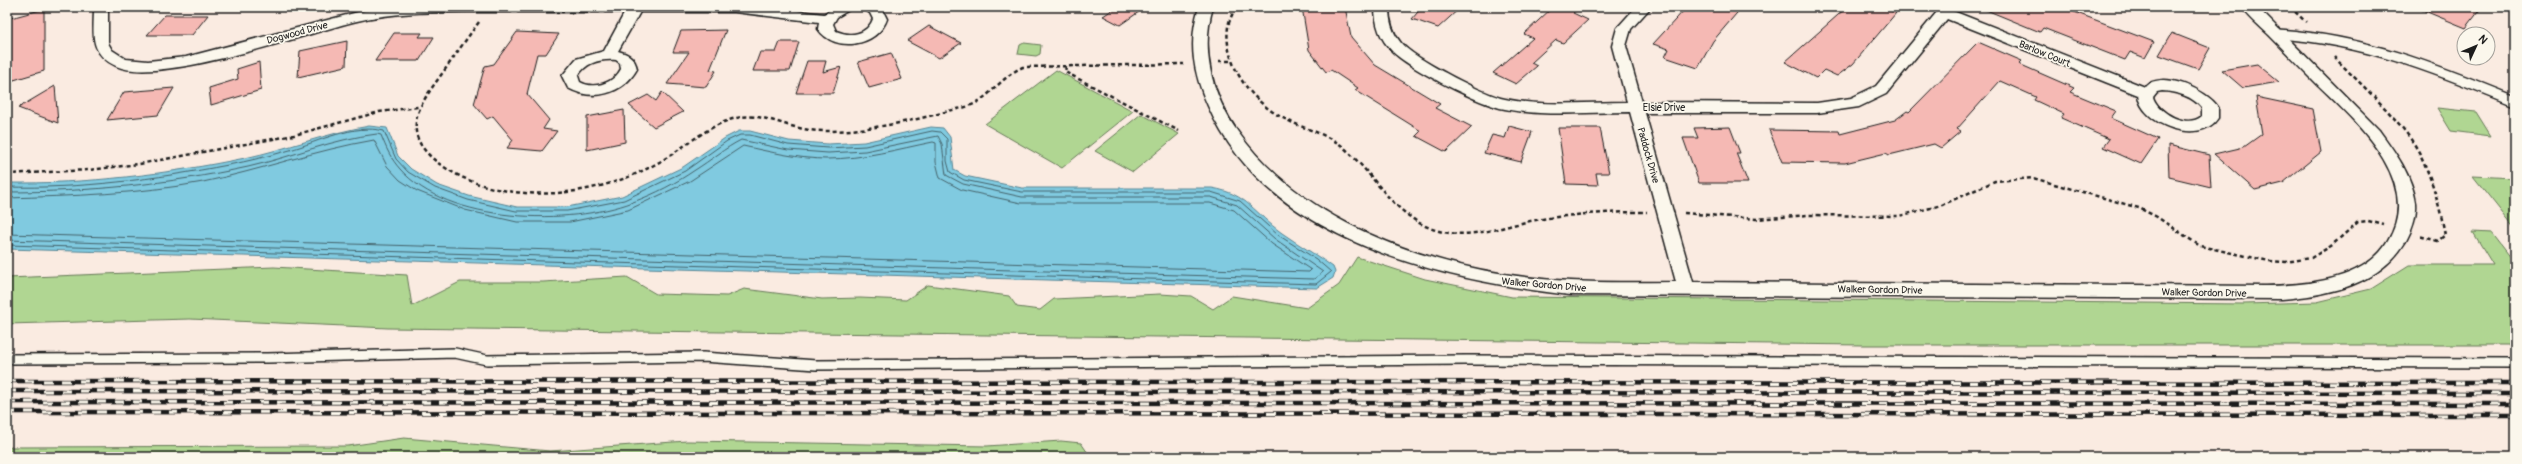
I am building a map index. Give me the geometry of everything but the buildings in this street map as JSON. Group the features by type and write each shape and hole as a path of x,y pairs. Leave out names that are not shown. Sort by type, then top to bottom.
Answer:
{"street":[{"name":"Dogwood Drive","path":"101,7 101,43 106,53 122,63 148,66 186,62 372,13 415,8 742,8 827,19"},
{"path":"847,7 833,13 827,19 825,29 833,36 847,39 864,36 876,29 880,22 878,13 868,7"},
{"name":"Walker Gordon Drive","path":"1206,7 1199,47 1201,63 1211,99 1229,132 1259,168 1287,193 1314,212 1370,241 1425,262 1493,279 1570,288 1686,287 2287,292 2327,286 2360,274 2385,257 2394,247 2402,231 2406,211 2406,198 2403,185 2391,157 2372,130 2249,7"},
{"name":"Elsie Drive","path":"1382,7 1384,30 1402,52 1480,96 1522,106 1825,108 1854,103 1871,96 1885,87 1947,10"},
{"name":"Paddock Drive","path":"1644,7 1626,25 1620,40 1635,106 1686,287"},
{"path":"609,55 635,8"},
{"name":"Barlow Court","path":"1947,10 2146,93"}],"lane":[{"path":"2277,34 2319,36 2348,42 2400,57 2515,101"},
{"path":"7,359 268,358 455,352 487,360 703,357 816,365 1467,360 2515,363"}],"path":[{"path":"482,7 418,107 414,124 419,140 432,157 450,171 466,180 498,188 533,192 563,192 609,184 642,172 712,129 741,117 758,117 784,126 809,130 873,127 974,104 1019,68 1066,66 1176,66 1231,61"},
{"path":"1235,7 1228,27 1231,61 1255,96 1269,110 1286,120 1324,134 1333,139 1355,158 1395,207 1419,223 1434,230 1450,233 1482,233 1537,220 1565,217 1665,213 1756,219 1808,215 1873,218 1899,216 1942,205 1995,181 2019,177 2033,178 2124,203 2157,217 2175,232 2200,246 2269,261 2292,262 2311,258 2331,246 2358,222 2375,222 2434,240 2442,240 2446,234 2442,210 2427,170 2404,132 2344,68 2311,25 2290,7"},
{"path":"1066,66 1065,72 1179,131"},
{"path":"7,174 89,170 139,164 286,136 386,110 418,107"}],"green space":[{"path":"1024,43 1041,45 1040,54 1036,56 1018,54 1020,45"},
{"path":"1056,70 1133,111 1062,168 985,124"},
{"path":"2437,108 2476,112 2491,136 2451,131"},
{"path":"1141,114 1179,134 1133,172 1095,151"},
{"path":"2473,176 2515,178 2515,229"},
{"path":"2473,232 2492,233 2515,263 2515,345 1863,345 388,328 190,319 7,324 7,278 274,267 407,275 412,306 460,282 543,282 627,277 656,294 727,296 744,289 822,299 860,298 906,300 928,285 1009,296 1017,307 1040,310 1054,299 1160,294 1191,296 1213,309 1232,296 1307,308 1339,285 1357,257 1425,279 1512,297 2244,304 2317,302 2371,289 2409,265 2493,265"},
{"path":"404,438 550,451 687,441 987,446 1061,441 1081,443 1090,456 7,457 7,447 348,446"}],"water":[{"path":"369,126 387,128 398,156 411,169 437,185 469,196 517,207 567,207 622,196 683,167 725,138 739,131 750,131 789,141 828,144 864,142 931,127 943,128 950,137 954,170 965,176 1022,188 1212,188 1224,191 1234,195 1250,205 1272,226 1321,258 1333,267 1335,272 1333,278 1317,288 7,249 7,183 97,180 186,169 245,158"}],"railway":[{"path":"7,381 2515,383"},
{"path":"7,391 2515,393"},
{"path":"7,402 2515,404"},
{"path":"7,412 2515,415"}]}
